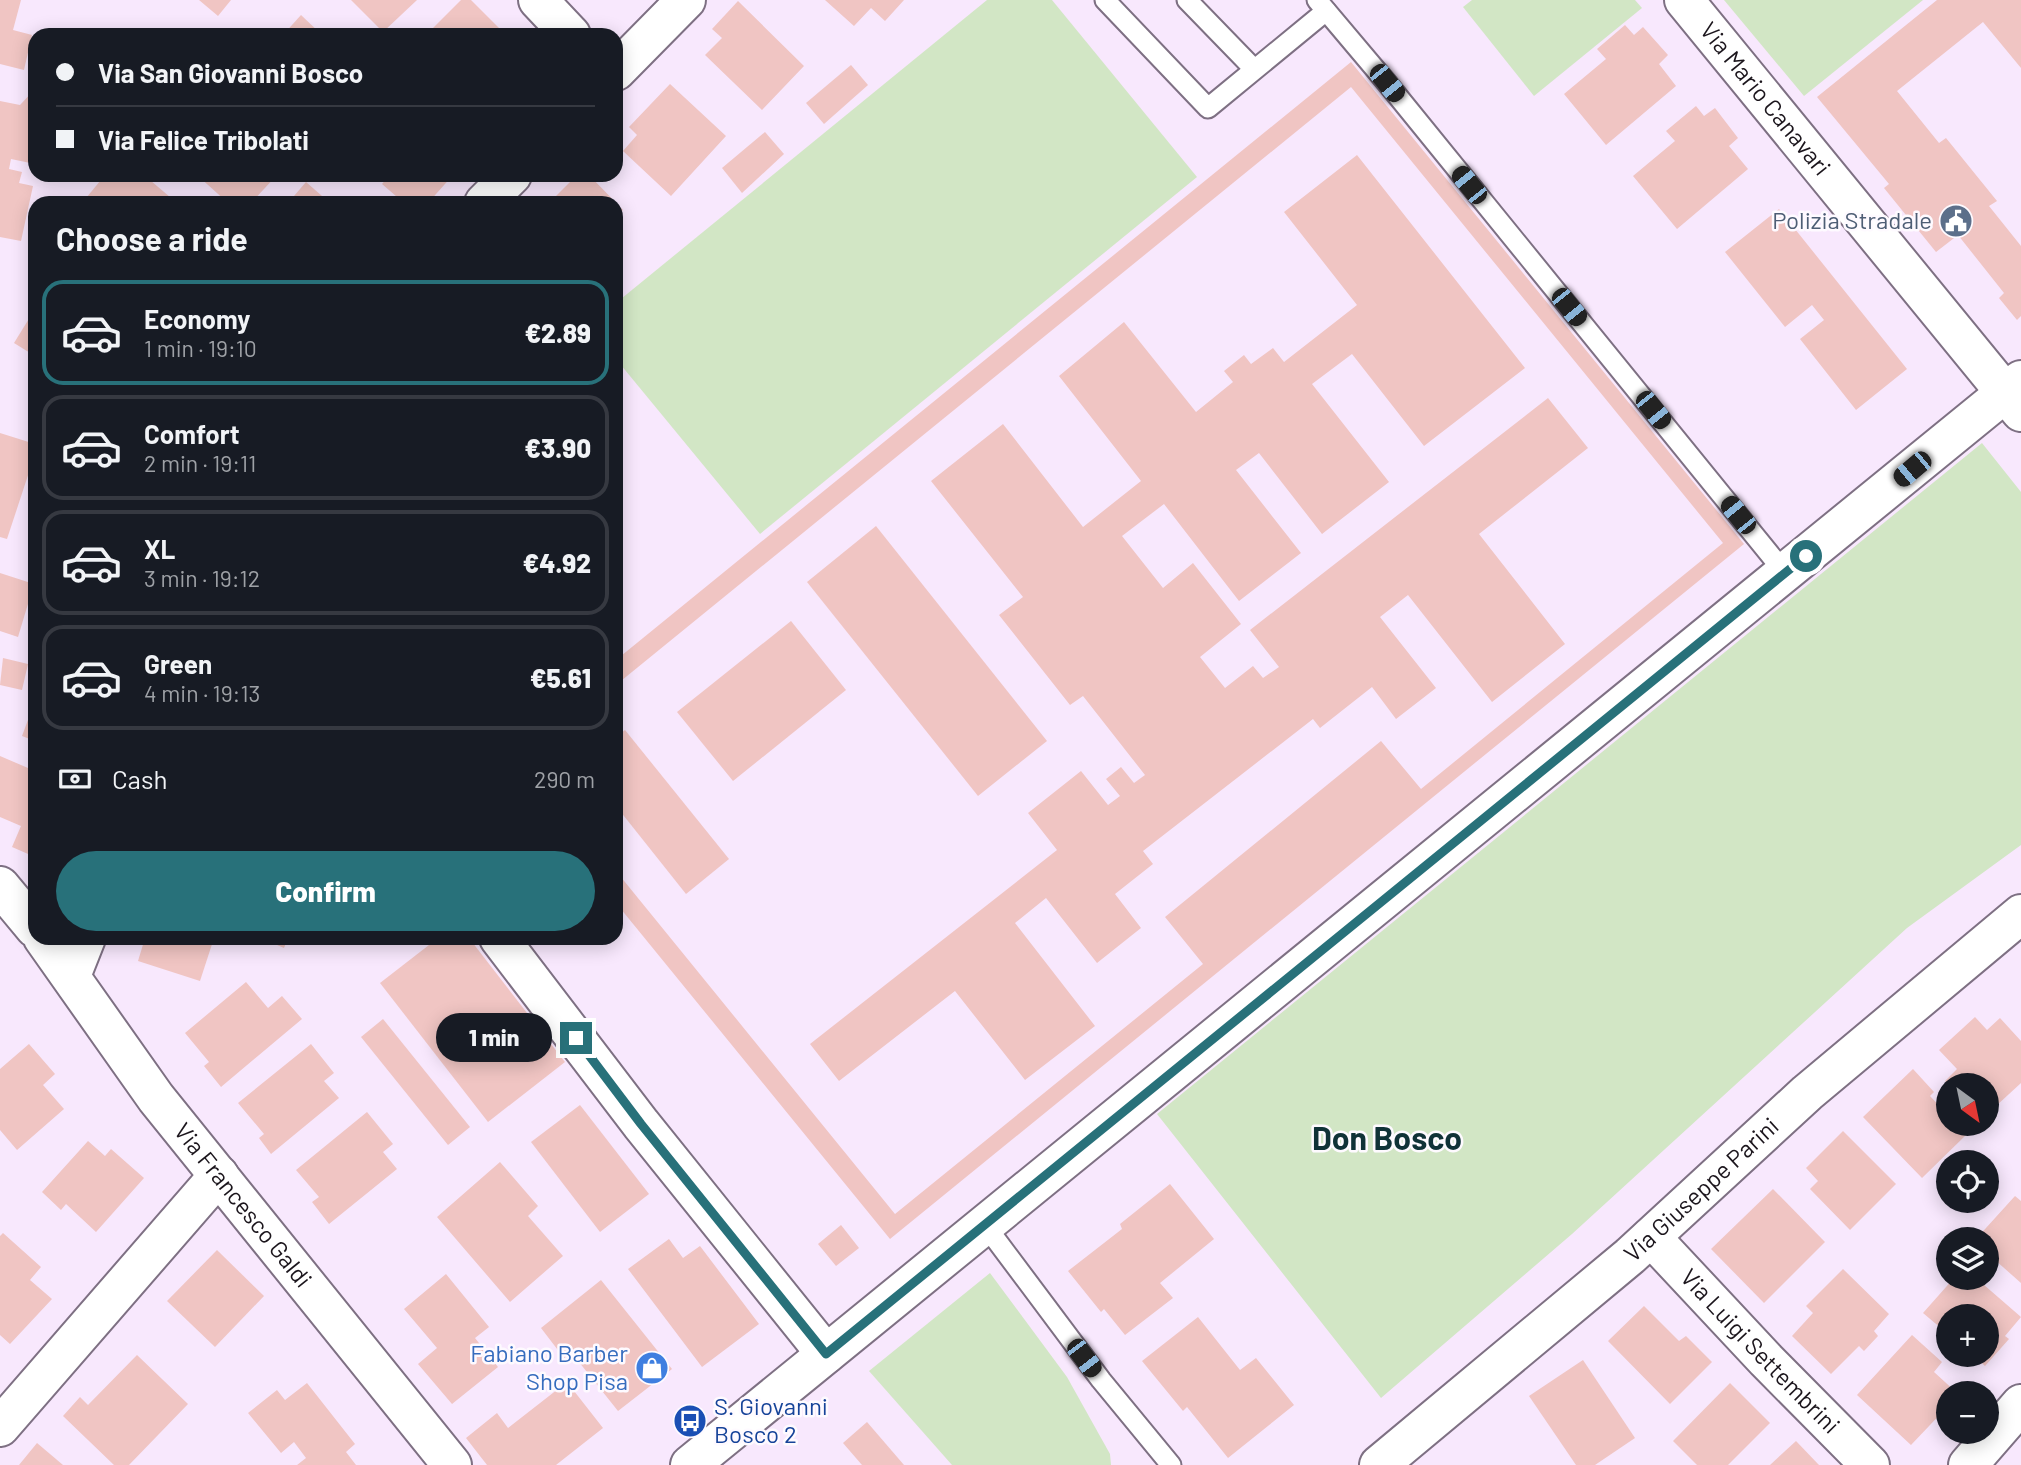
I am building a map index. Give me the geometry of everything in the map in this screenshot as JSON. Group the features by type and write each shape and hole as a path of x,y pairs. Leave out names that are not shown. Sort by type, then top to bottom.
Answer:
{"street":[{"path":"538,0 564,28"},
{"path":"623,64 686,0"},
{"name":"Via Mario Canavari","path":"1684,0 2016,395"},
{"path":"491,196 505,182"},
{"path":"690,1465 1785,573 2016,395"},
{"path":"0,886 28,920"},
{"name":"Via Giuseppe Parini","path":"1379,1465 1651,1237 1807,1093 2021,914"},
{"name":"Via Francesco Galdi","path":"48,945 156,1098 452,1465"},
{"path":"71,976 83,945"},
{"path":"504,945 641,1124 826,1354"},
{"path":"0,1427 219,1175"},
{"name":"Via Luigi Settembrini","path":"1651,1237 1766,1360 1870,1465"},
{"path":"1968,1465 2021,1404"}],"lane":[{"path":"1105,0 1208,108 1321,6 1387,83 1785,573"},
{"path":"1188,0 1254,69"},
{"path":"985,1225 1101,1380 1171,1465"}],"green space":[{"path":"987,0 1052,0 1197,177 760,534 623,368 623,297"},
{"path":"1472,0 1635,0 1642,8 1534,96 1463,7"},
{"path":"1724,0 1923,0 1804,96"},
{"path":"1982,443 2021,492 2021,845 1907,928 1572,1234 1381,1398 1157,1114"},
{"path":"990,1273 1067,1377 1110,1454 1111,1465 952,1465 869,1371"}],"building":[{"path":"0,0 21,0 13,30 28,34 24,70 0,64"},
{"path":"199,0 231,0 218,16"},
{"path":"351,0 417,0 387,28 379,28"},
{"path":"461,0 471,0 499,28 433,28"},
{"path":"825,0 904,0 885,21 871,8 854,26"},
{"path":"1937,0 2021,0 2021,68 1983,22 1897,91 1939,143 1946,138 1997,201 1989,206 2021,246 2021,316 2017,320 1999,298 2004,293 1958,235 1936,252 1884,188 1889,184 1817,97"},
{"path":"738,1 804,66 762,110 705,55 722,38 712,29"},
{"path":"301,15 315,28 289,28"},
{"path":"1625,25 1634,35 1643,27 1668,55 1659,64 1676,86 1606,145 1564,94 1606,59 1597,49"},
{"path":"1351,62 1744,544 890,1239 623,912 623,880 895,1214 1203,964 1165,917 1381,741 1421,789 1723,543 1351,87 623,679 623,654"},
{"path":"851,65 868,85 824,124 806,103"},
{"path":"670,84 726,136 671,196 623,151 637,135 629,127"},
{"path":"28,96 28,163 11,159 9,169 22,172 19,183 33,186 31,196 28,196 21,241 0,237 0,101 20,105"},
{"path":"1696,106 1704,116 1715,108 1738,138 1729,146 1748,169 1677,229 1633,176 1675,141 1666,131"},
{"path":"765,132 784,154 742,193 722,168"},
{"path":"1357,155 1525,368 1424,446 1352,354 1312,384 1389,482 1322,534 1259,453 1236,470 1301,553 1239,601 1164,504 1122,536 1163,588 1193,563 1241,624 1200,657 1225,688 1253,666 1263,678 1279,667 1250,630 1548,398 1588,448 1479,534 1565,644 1492,702 1408,595 1380,617 1436,688 1396,719 1372,687 1320,728 1313,719 1143,851 1153,864 1115,894 1141,928 1097,963 1046,898 1015,923 1095,1026 1025,1080 955,991 839,1081 810,1044 1057,850 1028,813 1081,771 1108,805 1120,796 1106,779 1121,767 1134,783 1145,775 1083,696 1070,705 999,615 1023,597 931,481 1003,424 1083,527 1141,481 1059,376 1124,322 1196,412 1233,382 1224,371 1244,355 1251,364 1273,348 1284,362 1357,305 1284,212"},
{"path":"99,182 152,182 169,196 88,196"},
{"path":"205,182 270,182 258,196 220,196"},
{"path":"306,182 322,196 294,196"},
{"path":"447,182 434,196 396,196 382,184"},
{"path":"570,182 596,182 609,196 556,196"},
{"path":"1779,209 1907,369 1856,410 1800,339 1824,320 1812,305 1785,327 1725,252"},
{"path":"28,320 28,352 14,343"},
{"path":"0,433 28,442 28,475 7,539 0,537"},
{"path":"876,526 1047,741 978,796 807,582"},
{"path":"0,573 28,582 28,604 18,637 0,631"},
{"path":"791,621 846,690 733,781 677,712"},
{"path":"3,658 28,664 22,690 0,685"},
{"path":"28,720 28,738 22,736"},
{"path":"625,730 729,859 686,894 623,815"},
{"path":"0,756 28,768 28,854 12,847 21,826 0,817"},
{"path":"143,945 212,945 200,981 138,961"},
{"path":"429,945 474,945 565,1062 488,1122 380,983"},
{"path":"246,982 268,1008 282,996 302,1019 221,1087 204,1066 209,1062 185,1033"},
{"path":"1975,1017 1987,1030 2000,1018 2021,1041 2021,1083 1999,1103 1999,1073 1953,1073 1957,1069 1939,1050"},
{"path":"383,1019 470,1127 448,1145 361,1037"},
{"path":"29,1044 55,1074 43,1085 64,1109 17,1150 0,1130 0,1069"},
{"path":"311,1044 334,1073 324,1081 339,1098 271,1154 259,1138 264,1134 238,1103"},
{"path":"1913,1069 1934,1092 1930,1096 1936,1102 1936,1136 1965,1136 1951,1150 1936,1150 1936,1164 1922,1178 1863,1117"},
{"path":"580,1105 649,1194 600,1232 531,1142"},
{"path":"367,1112 393,1144 383,1152 397,1169 329,1224 312,1202 319,1197 296,1170"},
{"path":"1843,1131 1896,1184 1850,1230 1810,1189 1818,1181 1806,1168"},
{"path":"88,1141 105,1156 111,1149 144,1178 96,1232 66,1204 61,1210 42,1192"},
{"path":"500,1162 538,1206 528,1216 563,1256 510,1302 437,1217"},
{"path":"1170,1184 1214,1239 1160,1283 1173,1298 1125,1335 1104,1309 1101,1312 1068,1271 1122,1229 1120,1224"},
{"path":"1773,1189 1825,1242 1764,1303 1711,1249"},
{"path":"2015,1196 2021,1201 2021,1283 1999,1264 1999,1227 1987,1227"},
{"path":"841,1225 859,1248 836,1266 818,1244"},
{"path":"3,1233 41,1267 30,1280 52,1299 10,1344 0,1335 0,1236"},
{"path":"669,1239 683,1258 700,1246 759,1324 702,1367 628,1269"},
{"path":"217,1250 264,1296 215,1347 167,1301"},
{"path":"1843,1269 1889,1314 1874,1331 1878,1336 1864,1351 1859,1346 1831,1374 1792,1336 1813,1313 1806,1306"},
{"path":"446,1274 489,1327 475,1338 498,1367 452,1404 418,1364 437,1348 404,1309"},
{"path":"601,1280 672,1369 618,1411 571,1352 564,1358 541,1328"},
{"path":"1943,1290 1990,1290 2021,1317 2005,1336 2009,1339 1999,1350 1999,1304 1936,1304 1936,1324 1923,1313"},
{"path":"1644,1306 1679,1341 1686,1336 1712,1362 1670,1404 1608,1341"},
{"path":"1198,1317 1240,1370 1256,1358 1294,1405 1228,1458 1187,1407 1183,1411 1142,1361"},
{"path":"1912,1335 1936,1357 1938,1367 1934,1372 1944,1381 1936,1381 1936,1419 1911,1445 1857,1395"},
{"path":"137,1355 188,1404 129,1465 114,1465 63,1416 80,1397 88,1405"},
{"path":"1583,1360 1635,1438 1595,1465 1576,1465 1529,1396"},
{"path":"567,1382 603,1428 556,1465 487,1465 466,1438 497,1413 508,1428"},
{"path":"307,1383 355,1444 346,1452 356,1465 297,1465 306,1458 294,1442 281,1453 248,1413 277,1390 285,1400"},
{"path":"1730,1383 1770,1423 1728,1465 1697,1465 1673,1441"},
{"path":"867,1422 904,1465 862,1465 843,1443"},
{"path":"1796,1441 1819,1465 1770,1465"},
{"path":"37,1443 63,1465 19,1465"}],"place":[{"name":"Polizia Stradale","path":"1956,221"},
{"name":"Fabiano Barber Shop Pisa","path":"652,1368"},
{"name":"S. Giovanni Bosco 2","path":"690,1421"}],"district":[{"name":"Don Bosco","path":"1387,1139"}],"route":[{"path":"576,1038 641,1124 826,1354 1806,556"}]}
